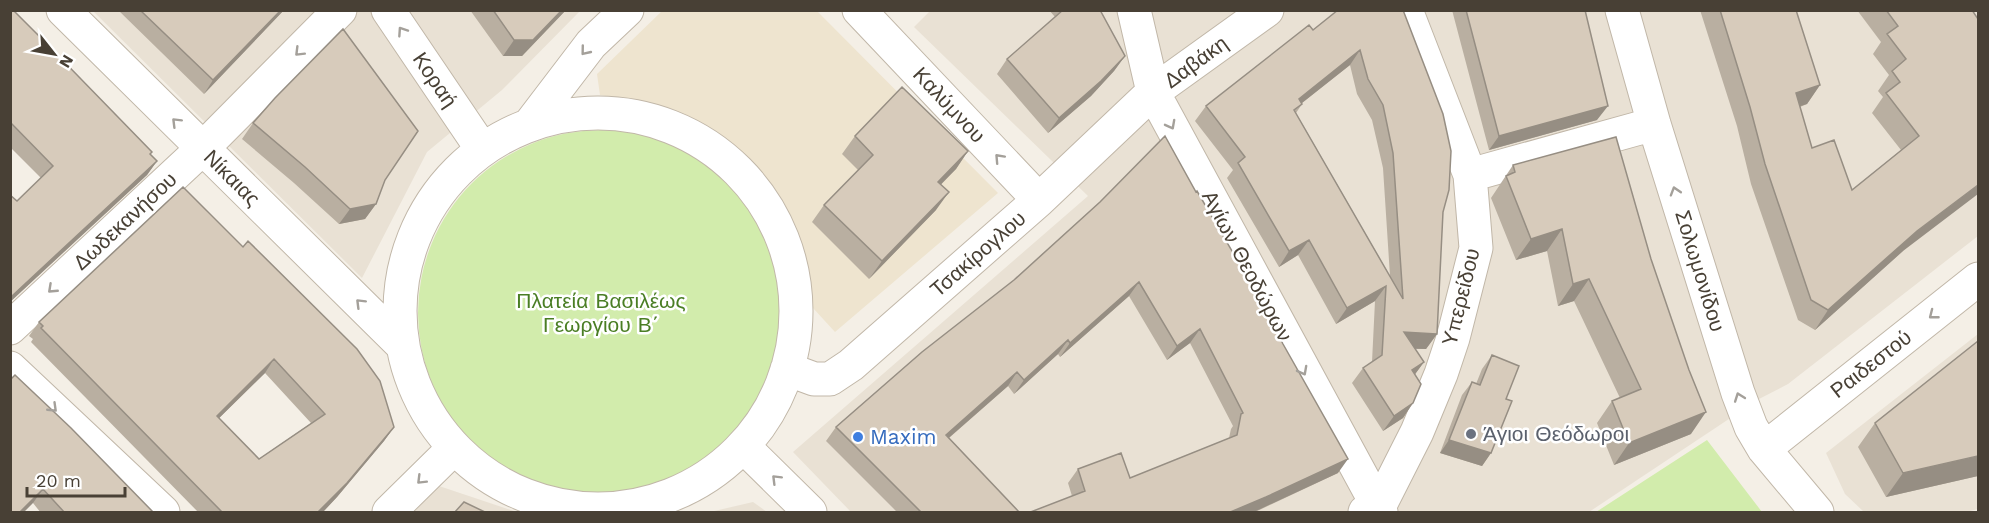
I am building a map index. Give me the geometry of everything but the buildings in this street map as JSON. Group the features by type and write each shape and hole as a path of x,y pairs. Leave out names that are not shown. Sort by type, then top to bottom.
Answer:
{"street":[{"name":"Νίκαιας","path":"63,10 401,344"},
{"name":"Δωδεκανήσου","path":"10,328 203,148 340,10"},
{"name":"Κοραή","path":"388,10 482,149"},
{"path":"530,124 591,44 627,10"},
{"name":"Αγίων Θεοδώρων","path":"1134,10 1153,92 1375,511"},
{"name":"Δαβάκη","path":"1153,92 1268,10"},
{"name":"Υπερείδου","path":"1375,511 1417,432 1454,338 1476,248 1470,176 1406,10"},
{"name":"Σολωμονίδου","path":"1622,10 1654,124 1738,393 1751,426 1764,449 1817,513"},
{"name":"Καλύμνου","path":"868,13 1039,200"},
{"name":"Τσακίρογλου","path":"788,369 814,379 830,379 851,365 1039,200 1153,92"},
{"path":"595,112 629,114 666,124 692,136 731,163 757,192 777,224 790,259 796,295 795,333 788,369 770,410 743,446 719,468 692,486 663,499 632,507 569,510 517,494 483,474 453,449 424,409 410,377 401,344 399,303 405,261 420,222 443,187 461,166 482,149 505,135 530,124 562,115 595,112"},
{"path":"1470,176 1654,124"},
{"name":"Ραιδεστού","path":"1764,449 1978,279"},
{"path":"10,368 163,513"},
{"path":"743,446 810,513"},
{"path":"389,513 453,449"}],"shaded area":[{"path":"93,11 580,11 502,90 427,152 362,278"},
{"path":"662,11 817,11 998,193 835,332 813,308 809,270 794,224 764,174 722,138 679,113 643,102 600,95 597,74"},
{"path":"930,11 1978,11 1978,236 1788,384 1759,399 1589,512 851,512 793,452 1088,196 914,27"},
{"path":"1978,334 1978,509 1966,512 1864,512 1845,494 1826,453"},
{"path":"439,486 517,512 414,512"},
{"path":"753,502 767,512 710,512"}],"green space":[{"name":"Πλατεία Βασιλέως Γεωργίου Β΄","path":"601,130 637,133 671,144 703,161 731,183 753,211 770,243 781,277 784,313 781,349 770,383 753,415 731,443 703,465 671,482 637,493 601,496 565,493 531,482 499,465 471,443 449,415 432,383 421,349 418,313 421,277 432,243 449,211 471,183 499,161 531,144 565,133"},
{"path":"1707,440 1762,512 1596,512"}],"place":[{"name":"Άγιοι Θεόδωροι","path":"1471,434"},
{"name":"Maxim","path":"858,437"}]}
